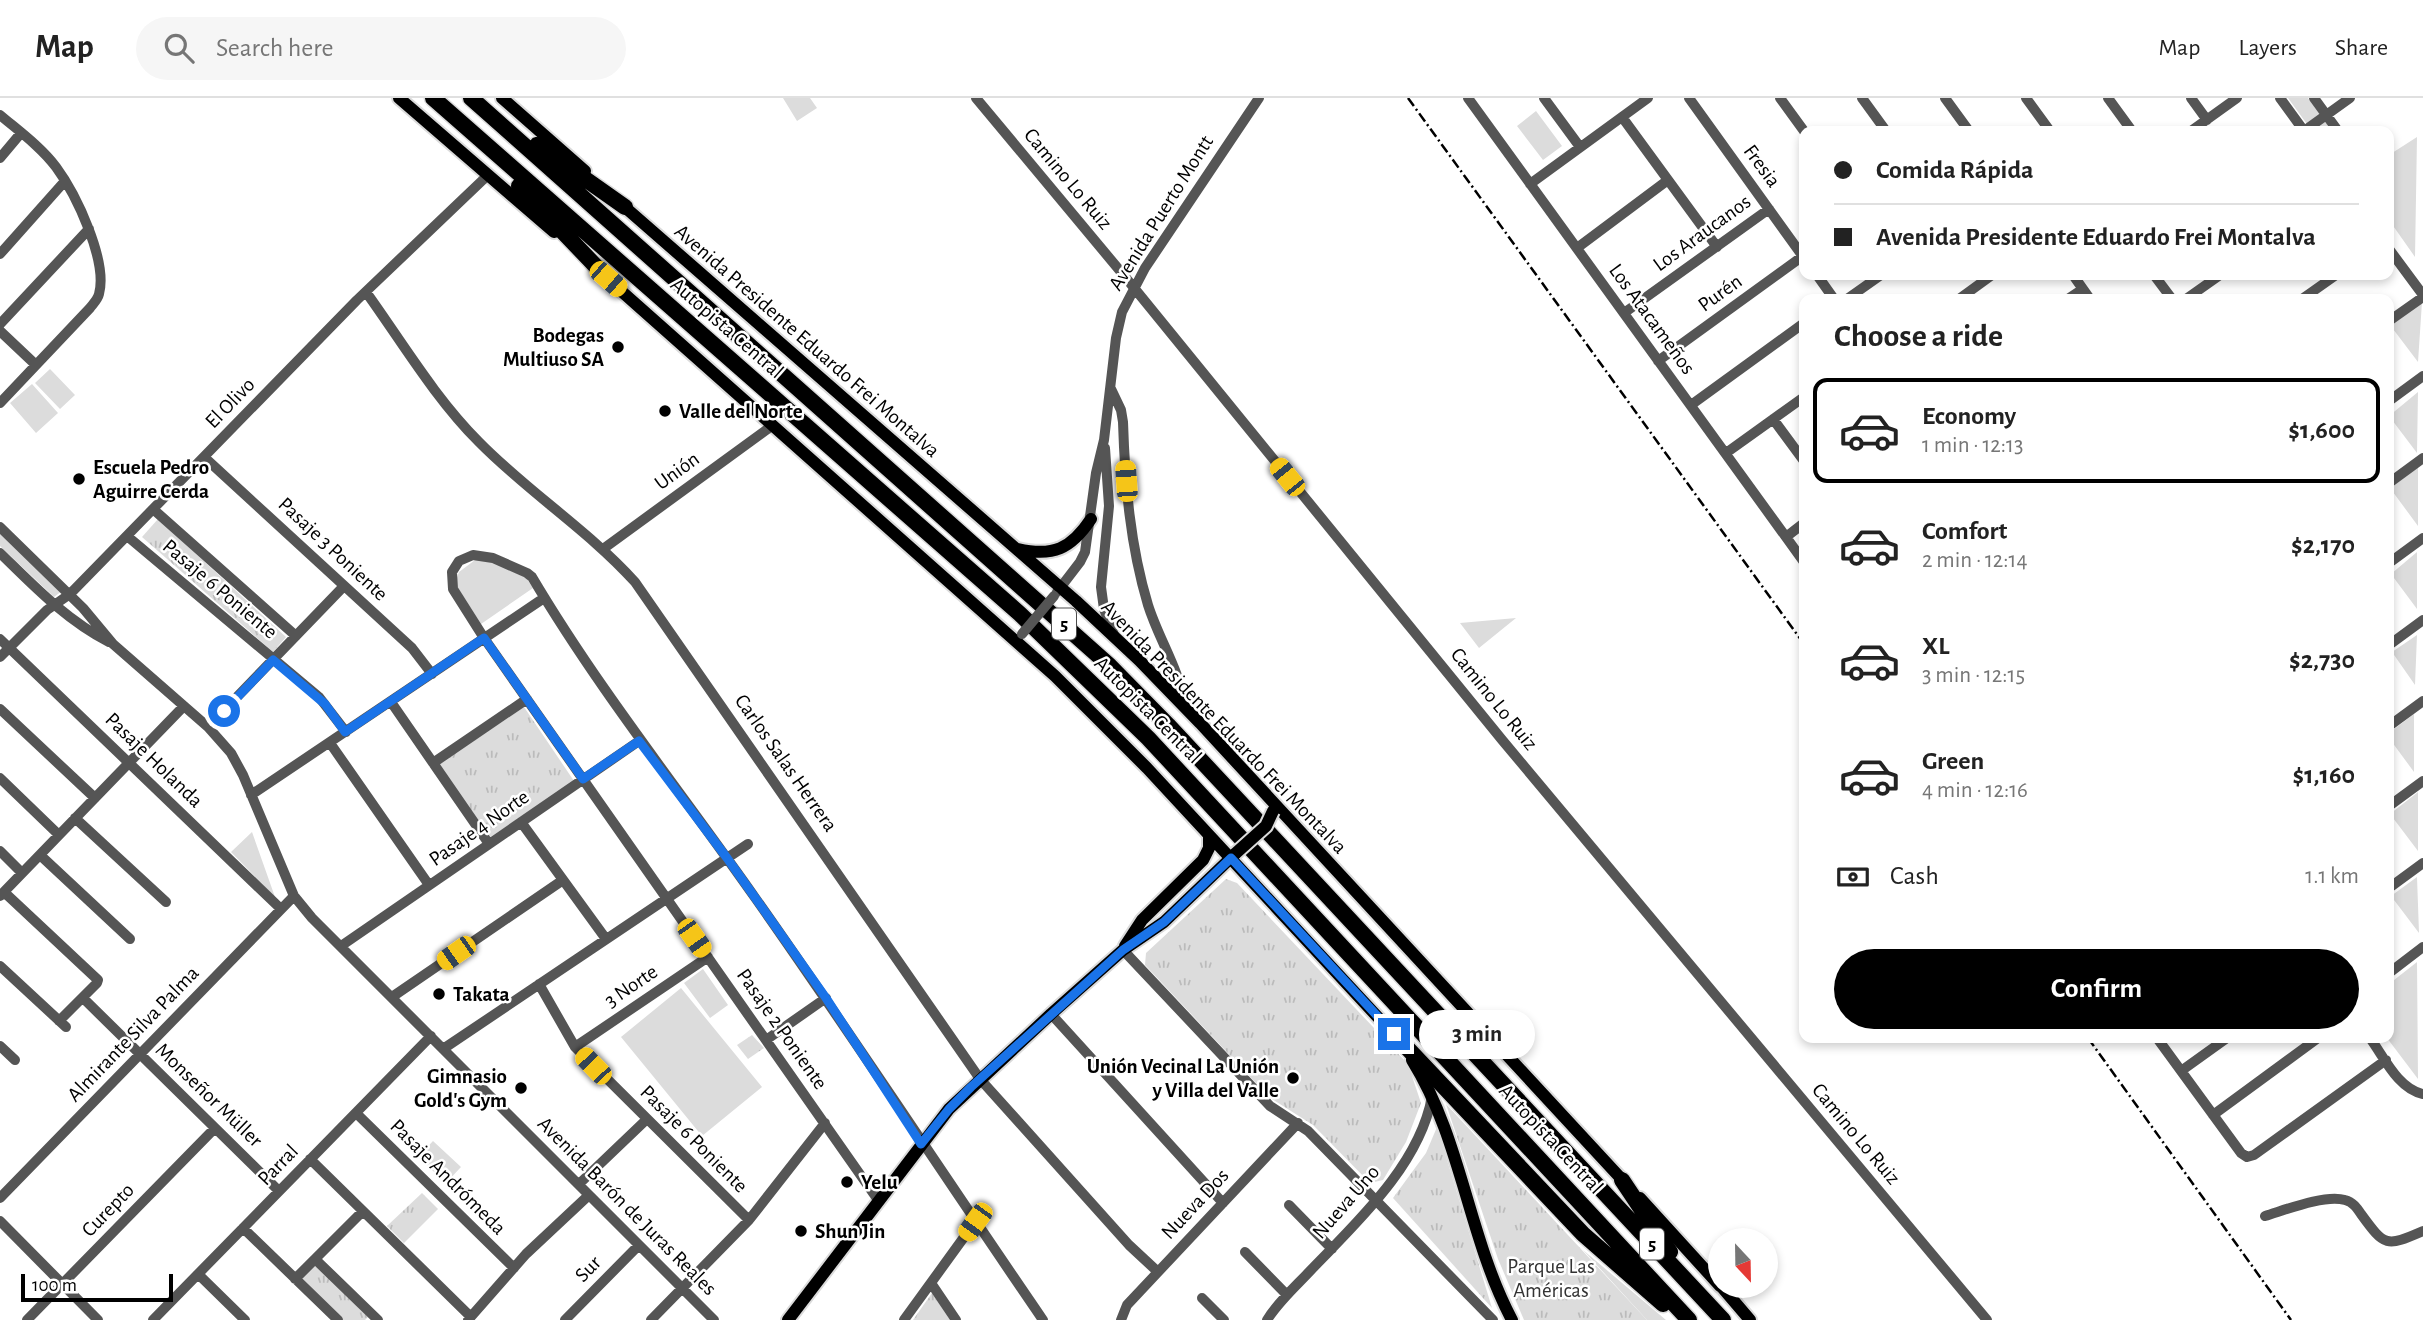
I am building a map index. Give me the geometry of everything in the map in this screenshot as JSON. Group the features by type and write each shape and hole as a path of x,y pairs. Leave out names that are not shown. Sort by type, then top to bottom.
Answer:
{"highway":[{"name":"Autopista Central","path":"433,98 1020,614 1109,698 1689,1320"},
{"name":"Autopista Central","path":"477,103 1110,666 1723,1320"},
{"path":"477,103 625,207"},
{"path":"463,125 608,279"},
{"path":"1394,1034 1588,1239 1682,1320"},
{"path":"1622,1180 1706,1302"}],"main road":[{"path":"399,98 1019,637 1209,835 1233,855 1394,1034 1414,1062 1433,1096 1452,1146 1493,1279 1512,1320"},
{"name":"Avenida Presidente Eduardo Frei Montalva","path":"502,98 1014,548 1057,592 1114,635 1185,706 1272,805 1708,1272"},
{"path":"1014,548 1031,552 1056,551 1080,536 1091,519"},
{"path":"788,1320 949,1109 1123,950 1164,922 1268,823 1272,805"},
{"path":"1123,950 1142,920 1203,860 1208,852 1209,835"},
{"name":"Avenida Presidente Eduardo Frei Montalva","path":"1731,1298 1750,1320"}],"street":[{"name":"Camino Lo Ruiz","path":"976,98 1511,751 1987,1320"},
{"name":"Avenida Puerto Montt","path":"1019,637 1057,592 1085,552 1096,473 1104,440 1119,324 1133,287 1259,98"},
{"name":"Los Atacameños","path":"1468,98 1799,555"},
{"path":"1544,98 1580,147"},
{"path":"1530,184 1648,98"},
{"name":"Fresia","path":"1689,98 1799,249"},
{"path":"1780,98 1800,126"},
{"path":"1862,98 1882,126"},
{"path":"1945,98 1965,126"},
{"path":"2026,98 2046,126"},
{"path":"2108,98 2128,126"},
{"path":"2191,98 2207,120"},
{"path":"2198,126 2237,98"},
{"path":"2280,98 2300,126"},
{"path":"2314,98 2334,126"},
{"path":"2311,126 2350,98"},
{"path":"0,115 49,159 65,181 89,229 99,268 99,296 0,403"},
{"path":"1622,117 1717,247"},
{"path":"0,158 21,134"},
{"name":"El Olivo","path":"0,657 70,594 366,292 488,175"},
{"path":"1577,248 1668,180"},
{"path":"1,251 65,181"},
{"name":"Los Araucanos","path":"1624,313 1769,209"},
{"path":"0,324 89,229"},
{"path":"2394,256 2423,296 2394,317"},
{"name":"Purén","path":"1658,361 1799,257"},
{"path":"1854,294 1874,280"},
{"path":"1966,294 1986,280"},
{"path":"2077,280 2086,294"},
{"path":"2193,294 2213,280"},
{"path":"2309,294 2329,280"},
{"path":"2076,294 2083,289"},
{"name":"Carlos Salas Herrera","path":"366,292 466,429 490,453 603,549 650,601 980,1079 1111,1225 1158,1272"},
{"path":"1691,405 1799,327"},
{"path":"0,331 36,365"},
{"path":"2394,397 2423,376"},
{"path":"1110,387 1121,410 1123,422 1128,503 1138,568 1150,610 1177,673 1185,706"},
{"path":"1726,453 1799,401"},
{"path":"1773,419 1799,454"},
{"name":"Unión","path":"603,549 773,425"},
{"name":"Avenida Puerto Montt","path":"1104,440 1109,506 1101,587 1104,609 1114,635"},
{"name":"Pasaje 3 Poniente","path":"204,457 412,648 432,674"},
{"path":"2394,479 2423,458"},
{"name":"Pasaje 6 Poniente","path":"153,509 296,636"},
{"name":"Avenida Barón de Juras Reales","path":"0,527 70,594 113,644 208,727 237,761 294,896 392,998 714,1320"},
{"path":"1786,537 1799,527"},
{"name":"Pasaje 6 Poniente","path":"127,536 325,704 345,732"},
{"path":"2394,559 2423,538"},
{"name":"Avenida Barón de Juras Reales","path":"0,553 55,605 85,628 113,644"},
{"name":"Pasaje 2 Poniente","path":"544,598 527,573 493,558 473,555 459,561 452,572 453,589 484,638 878,1200"},
{"path":"208,727 344,586"},
{"path":"251,796 544,598 639,741 727,858 826,998 921,1144 1042,1320"},
{"path":"2394,641 2423,620"},
{"name":"Pasaje Holanda","path":"0,639 281,909"},
{"path":"433,763 527,699"},
{"path":"2394,722 2423,701"},
{"path":"391,702 489,844"},
{"path":"0,966 62,1024 97,983 98,980 2,894 183,707"},
{"path":"0,709 95,798"},
{"name":"Pasaje 4 Norte","path":"341,946 639,741"},
{"path":"330,743 429,885"},
{"path":"0,778 59,835"},
{"path":"2394,803 2423,781"},
{"path":"75,818 166,902"},
{"path":"521,822 606,939"},
{"path":"443,1049 748,844"},
{"path":"0,852 22,873"},
{"path":"40,855 130,939"},
{"path":"2394,884 2423,863"},
{"path":"392,998 563,880"},
{"name":"Almirante Silva Palma","path":"0,1198 294,896"},
{"path":"2394,969 2423,947"},
{"path":"1123,950 1270,1106 1298,1123 1493,1320"},
{"name":"3 Norte","path":"575,1047 708,957"},
{"name":"Pasaje 6 Poniente","path":"539,984 575,1047 749,1220"},
{"name":"Monseñor Müller","path":"83,998 279,1191"},
{"path":"766,1040 826,998"},
{"path":"1051,1014 1223,1203"},
{"name":"Parral","path":"153,1320 430,1036"},
{"path":"2161,1043 2242,1155 2250,1157 2386,1060"},
{"path":"2181,1071 2220,1043"},
{"path":"2213,1115 2311,1043"},
{"path":"2374,1043 2406,1087 2423,1094"},
{"path":"0,1046 12,1057 0,1065"},
{"name":"Nueva Uno","path":"1267,1320 1389,1185 1421,1134 1433,1096"},
{"name":"Pasaje Andrómeda","path":"356,1112 514,1268"},
{"path":"579,1184 646,1120"},
{"path":"651,1320 749,1220 825,1123"},
{"name":"Nueva Dos","path":"1125,1318 1127,1305 1298,1123"},
{"name":"Curepto","path":"27,1320 215,1128"},
{"path":"310,1159 470,1319 542,1237 589,1195"},
{"path":"2266,1216 2311,1203 2343,1199 2354,1205 2378,1237 2385,1241 2399,1241 2423,1231"},
{"path":"1289,1205 1332,1249"},
{"path":"295,1279 363,1211"},
{"path":"0,1221 98,1320"},
{"path":"904,1320 975,1222"},
{"path":"243,1228 338,1320"},
{"name":"Sur","path":"565,1320 639,1245"},
{"path":"1245,1252 1287,1295"},
{"path":"314,1259 374,1319"},
{"path":"198,1274 245,1320"},
{"path":"931,1283 956,1320"},
{"path":"1202,1298 1224,1320"}],"green space":[{"path":"783,98 810,98 817,108 797,121"},
{"path":"2288,98 2308,98 2328,126 2308,126"},
{"path":"1536,111 1562,146 1543,160 1517,126"},
{"path":"2417,137 2415,257 2394,227 2394,152"},
{"path":"2422,302 2418,362 2394,330 2394,322"},
{"path":"50,369 75,395 60,409 35,383"},
{"path":"32,384 58,413 36,433 10,403"},
{"path":"2418,392 2417,453 2394,423 2394,412"},
{"path":"2418,467 2418,526 2394,493 2394,485"},
{"path":"158,519 286,637 273,652 142,537"},
{"path":"0,532 62,591 54,597 0,546"},
{"path":"2417,552 2417,609 2394,578 2394,571"},
{"path":"475,560 493,560 523,573 533,588 481,624 455,583 459,572"},
{"path":"1516,618 1479,648 1460,623"},
{"path":"2417,635 2415,685 2394,655 2394,651"},
{"path":"524,707 574,781 489,838 439,764"},
{"path":"2414,714 2414,772 2394,745 2394,729"},
{"path":"2418,792 2418,851 2394,819 2394,811"},
{"path":"252,832 275,897 231,852"},
{"path":"2417,877 2419,933 2394,900 2394,894"},
{"path":"1226,879 1237,883 1408,1064 1421,1103 1406,1142 1383,1180 1370,1183 1313,1125 1269,1097 1145,965 1146,953"},
{"path":"2417,962 2418,1079 2391,1043 2394,1043 2394,980"},
{"path":"703,969 728,1005 710,1018 684,983"},
{"path":"681,988 762,1087 702,1136 621,1037"},
{"path":"752,1035 764,1048 748,1059 737,1045"},
{"name":"Parque Las Américas","path":"1446,1104 1647,1320 1524,1320 1498,1259"},
{"path":"1437,1127 1492,1308 1393,1198 1426,1153"},
{"path":"433,1141 461,1167 446,1183 418,1157"},
{"path":"422,1193 438,1209 404,1243 387,1226"},
{"path":"1583,1250 1666,1320 1647,1320"},
{"path":"314,1262 368,1317 365,1320 341,1320 299,1278"},
{"path":"932,1293 950,1320 913,1320"}],"railway":[{"path":"1408,98 1799,637"},
{"path":"2092,1043 2291,1320"}],"place":[{"name":"Bodegas Multiuso SA","path":"618,347"},
{"name":"Valle del Norte","path":"665,411"},
{"name":"Escuela Pedro Aguirre Cerda","path":"79,479"},
{"name":"Takata","path":"439,994"},
{"name":"Unión Vecinal La Unión y Villa del Valle","path":"1293,1078"},
{"name":"Gimnasio Gold's Gym","path":"521,1088"},
{"name":"Yelu","path":"847,1182"},
{"name":"Shun Jin","path":"801,1231"}],"route":[{"path":"224,711 273,660 319,697 345,732 484,638 583,779 639,741 727,858 826,998 921,1144 971,1087 1123,950 1164,922 1231,858 1394,1034"}]}
